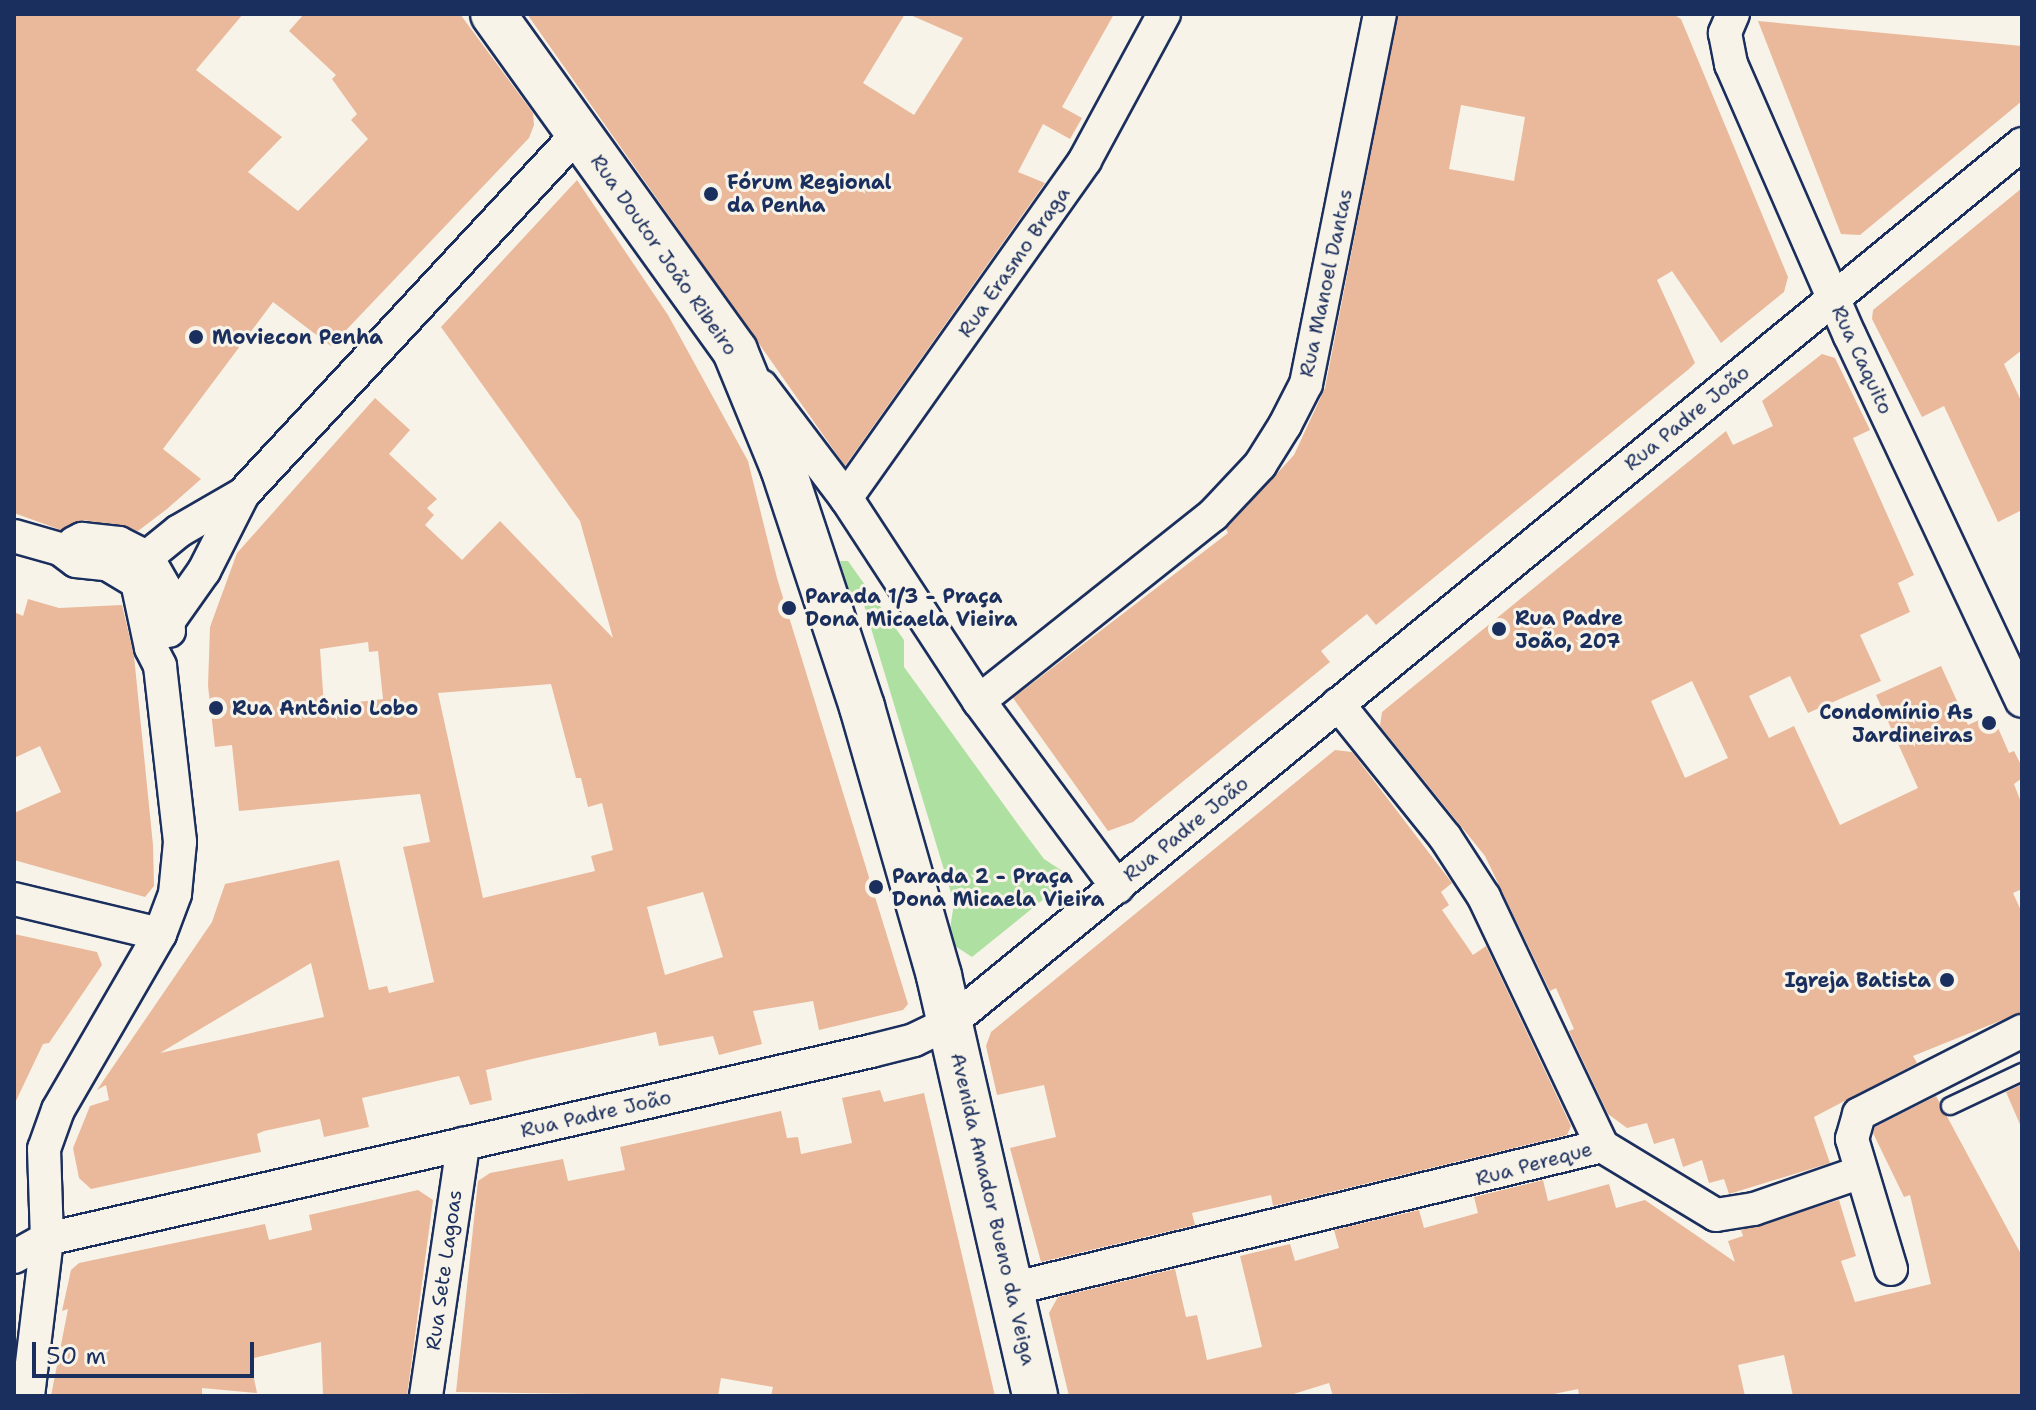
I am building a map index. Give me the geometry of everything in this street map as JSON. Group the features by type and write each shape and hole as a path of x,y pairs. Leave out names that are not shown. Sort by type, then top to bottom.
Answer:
{"main road":[{"name":"Rua Doutor João Ribeiro","path":"493,14 735,351 828,598 951,1022"},
{"name":"Avenida Amador Bueno da Veiga","path":"951,1022 1035,1396"}],"street":[{"name":"Rua Erasmo Braga","path":"846,498 1085,160 1164,14"},
{"name":"Rua Manoel Dantas","path":"979,701 1213,515 1260,465 1285,425 1306,384 1380,14"},
{"name":"Rua Caquito","path":"1733,14 1725,33 1731,64 1833,297 2022,701"},
{"path":"170,619 204,571 243,494 578,133"},
{"name":"Rua Padre João","path":"14,1257 47,1239 871,1051 914,1040 951,1022 2022,144"},
{"path":"735,351 846,498 979,701 1117,887"},
{"path":"147,557 179,531 243,494"},
{"path":"14,536 60,549 76,561 127,572 137,582 151,648 160,666"},
{"path":"28,1396 47,1239 44,1149 58,1110 160,934 175,894 180,842 160,666 170,619 166,590 147,557 119,543 82,539 60,549"},
{"name":"Rua Pereque","path":"1011,1289 1401,1199 1602,1146 1484,897 1445,837 1338,704"},
{"path":"14,899 160,934"},
{"path":"1891,1269 1861,1172 1853,1128 1870,1106 2022,1031"},
{"name":"Rua Sete Lagoas","path":"426,1396 463,1144"},
{"path":"1602,1146 1716,1215 1744,1212 1861,1172"}],"lane":[{"path":"1950,1106 2022,1072"}],"green space":[{"path":"840,561 848,561 904,640 904,667 1020,827 1044,859 1067,874 1065,882 972,957 955,946 950,929 954,903 864,605 849,591"}],"building":[{"path":"14,14 243,14 196,70 282,137 248,172 298,211 368,139 351,120 357,114 332,79 336,75 289,31 304,14 460,14 533,113 534,125 529,138 331,346 273,302 163,449 201,479 167,509 138,531 84,520 61,530 14,513"},
{"path":"527,14 905,14 863,83 914,115 963,38 908,14 1114,14 1062,107 1082,118 1070,139 1043,124 1018,172 1045,183 845,466"},
{"path":"1398,14 1673,14 1681,19 1788,277 1784,292 1721,343 1672,271 1657,280 1695,363 1376,625 1367,614 1321,651 1330,662 1133,822 1108,831 1013,698 1228,533 1226,529 1294,455 1325,388","holes":["1461,105 1525,117 1514,181 1449,169"]},
{"path":"1758,21 2022,46 2022,101 1860,235 1841,234"},
{"path":"577,180 668,315 748,461 777,578 908,1004 903,1010 819,1030 813,1001 753,1011 762,1044 719,1055 713,1036 659,1046 656,1032 532,1059 486,1070 492,1100 470,1105 459,1076 362,1098 369,1127 324,1137 320,1119 264,1131 257,1134 261,1152 91,1189 79,1178 73,1148 90,1106 109,1100 106,1085 97,1090 212,922 225,884 339,860 369,990 387,986 389,993 434,982 403,847 430,842 420,794 239,811 232,745 215,747 208,686 210,627 237,553 375,398 410,430 389,454 437,499 427,508 434,515 425,525 462,560 500,521 613,638 580,521 441,327","holes":["368,642 369,652 378,651 383,699 324,706 320,649","551,684 576,778 581,778 588,807 602,803 613,850 591,856 595,871 483,898 438,693","703,892 723,957 665,975 647,907","311,963 324,1017 160,1053"]},
{"path":"2022,188 2022,350 2004,364 2022,403 2022,510 1998,522 1944,406 1922,417 1872,319 1873,310"},
{"path":"1822,354 1835,358 1870,430 1853,438 1914,575 1898,583 1910,612 1860,635 1881,681 1808,713 1790,676 1749,696 1769,738 1794,726 1840,825 1918,788 1876,695 1941,666 1968,725 1992,714 2009,753 2014,751 2022,767 2022,778 2014,784 2022,805 2022,889 2013,893 2022,913 2022,1012 1913,1056 1917,1063 1814,1117 1830,1163 1729,1194 1724,1179 1709,1183 1702,1160 1683,1167 1674,1138 1654,1144 1647,1123 1627,1128 1608,1114 1569,1031 1574,1029 1556,988 1550,991 1485,856 1380,726 1382,712 1726,431 1733,445 1773,426 1762,401","holes":["1692,681 1728,758 1685,778 1651,701"]},
{"path":"28,599 59,608 122,605 134,656 153,845 154,886 145,897 14,860 14,813 61,792 40,746 14,758 14,612 23,616"},
{"path":"1335,750 1352,752 1452,883 1441,892 1449,905 1442,910 1473,955 1486,946 1571,1126 1567,1135 1273,1206 1271,1195 1192,1213 1195,1225 1041,1262 1010,1148 1056,1137 1044,1085 997,1095 986,1046 991,1032"},
{"path":"14,934 97,952 102,965 49,1043 43,1044 14,1105"},
{"path":"2022,1084 2022,1129 2006,1092"},
{"path":"880,1090 884,1102 924,1093 995,1396 771,1396 773,1387 721,1378 718,1396 456,1392 478,1181 490,1173 563,1159 568,1181 625,1170 620,1147 781,1111 787,1138 798,1137 801,1154 852,1143 842,1098"},
{"path":"1936,1096 2022,1256 2022,1396 1793,1396 1784,1355 1738,1365 1745,1396 1579,1396 1578,1389 1544,1396 1333,1396 1329,1383 1287,1396 1069,1396 1049,1313 1058,1297 1175,1269 1186,1317 1197,1315 1207,1360 1262,1347 1240,1256 1290,1244 1295,1261 1339,1248 1334,1230 1419,1210 1424,1228 1478,1213 1474,1197 1543,1180 1548,1201 1609,1184 1616,1208 1645,1200 1735,1262 1728,1241 1743,1236 1741,1230 1839,1200 1856,1256 1841,1261 1855,1302 1931,1284 1910,1195 1904,1197 1873,1133 1875,1127"},
{"path":"418,1190 433,1200 407,1396 323,1396 321,1342 250,1359 257,1393 202,1388 202,1396 51,1396 68,1309 62,1311 71,1270 79,1263 265,1224 269,1240 312,1230 309,1215"}],"place":[{"name":"Fórum Regional da Penha","path":"711,194"},
{"name":"Moviecon Penha","path":"196,337"},
{"name":"Parada 1/3 - Praça Dona Micaela Vieira","path":"789,608"},
{"name":"Rua Padre João, 207","path":"1499,629"},
{"name":"Rua Antônio Lobo","path":"216,708"},
{"name":"Condomínio As Jardineiras","path":"1989,723"},
{"name":"Parada 2 - Praça Dona Micaela Vieira","path":"876,887"},
{"name":"Igreja Batista","path":"1947,980"}]}
